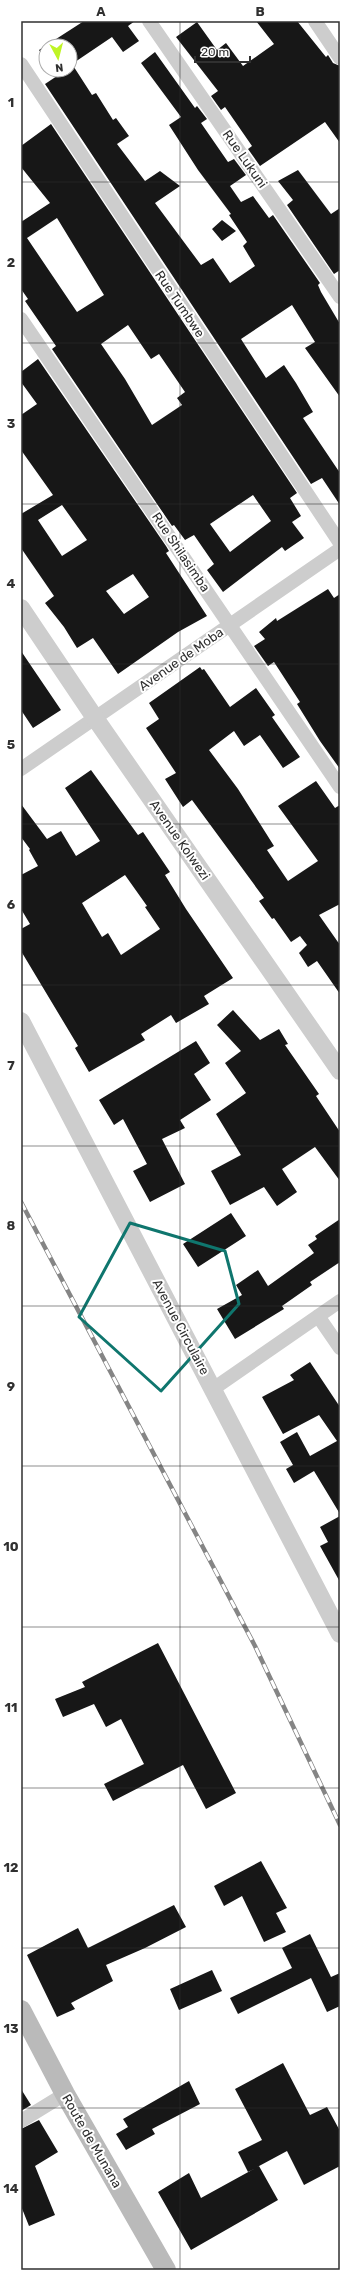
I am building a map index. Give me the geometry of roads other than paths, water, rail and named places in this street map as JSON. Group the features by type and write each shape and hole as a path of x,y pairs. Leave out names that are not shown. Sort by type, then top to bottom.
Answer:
{"main road":[{"name":"Route de Munana","path":"21,2010 65,2094 166,2270"}],"street":[{"name":"Rue Lukuni","path":"149,21 340,297"},
{"path":"315,21 340,58"},
{"name":"Rue Tumbwe","path":"21,64 340,543"},
{"name":"Rue Shilasimba","path":"21,319 340,787"},
{"name":"Avenue de Moba","path":"21,769 340,549"},
{"name":"Avenue Kolwezi","path":"21,608 95,718 340,1071"},
{"name":"Avenue Circulaire","path":"21,1021 340,1634"},
{"path":"213,1389 340,1301"},
{"path":"318,1316 340,1348"},
{"path":"21,2121 65,2094"}],"railway":[{"path":"21,1202 255,1646 340,1825"}]}
